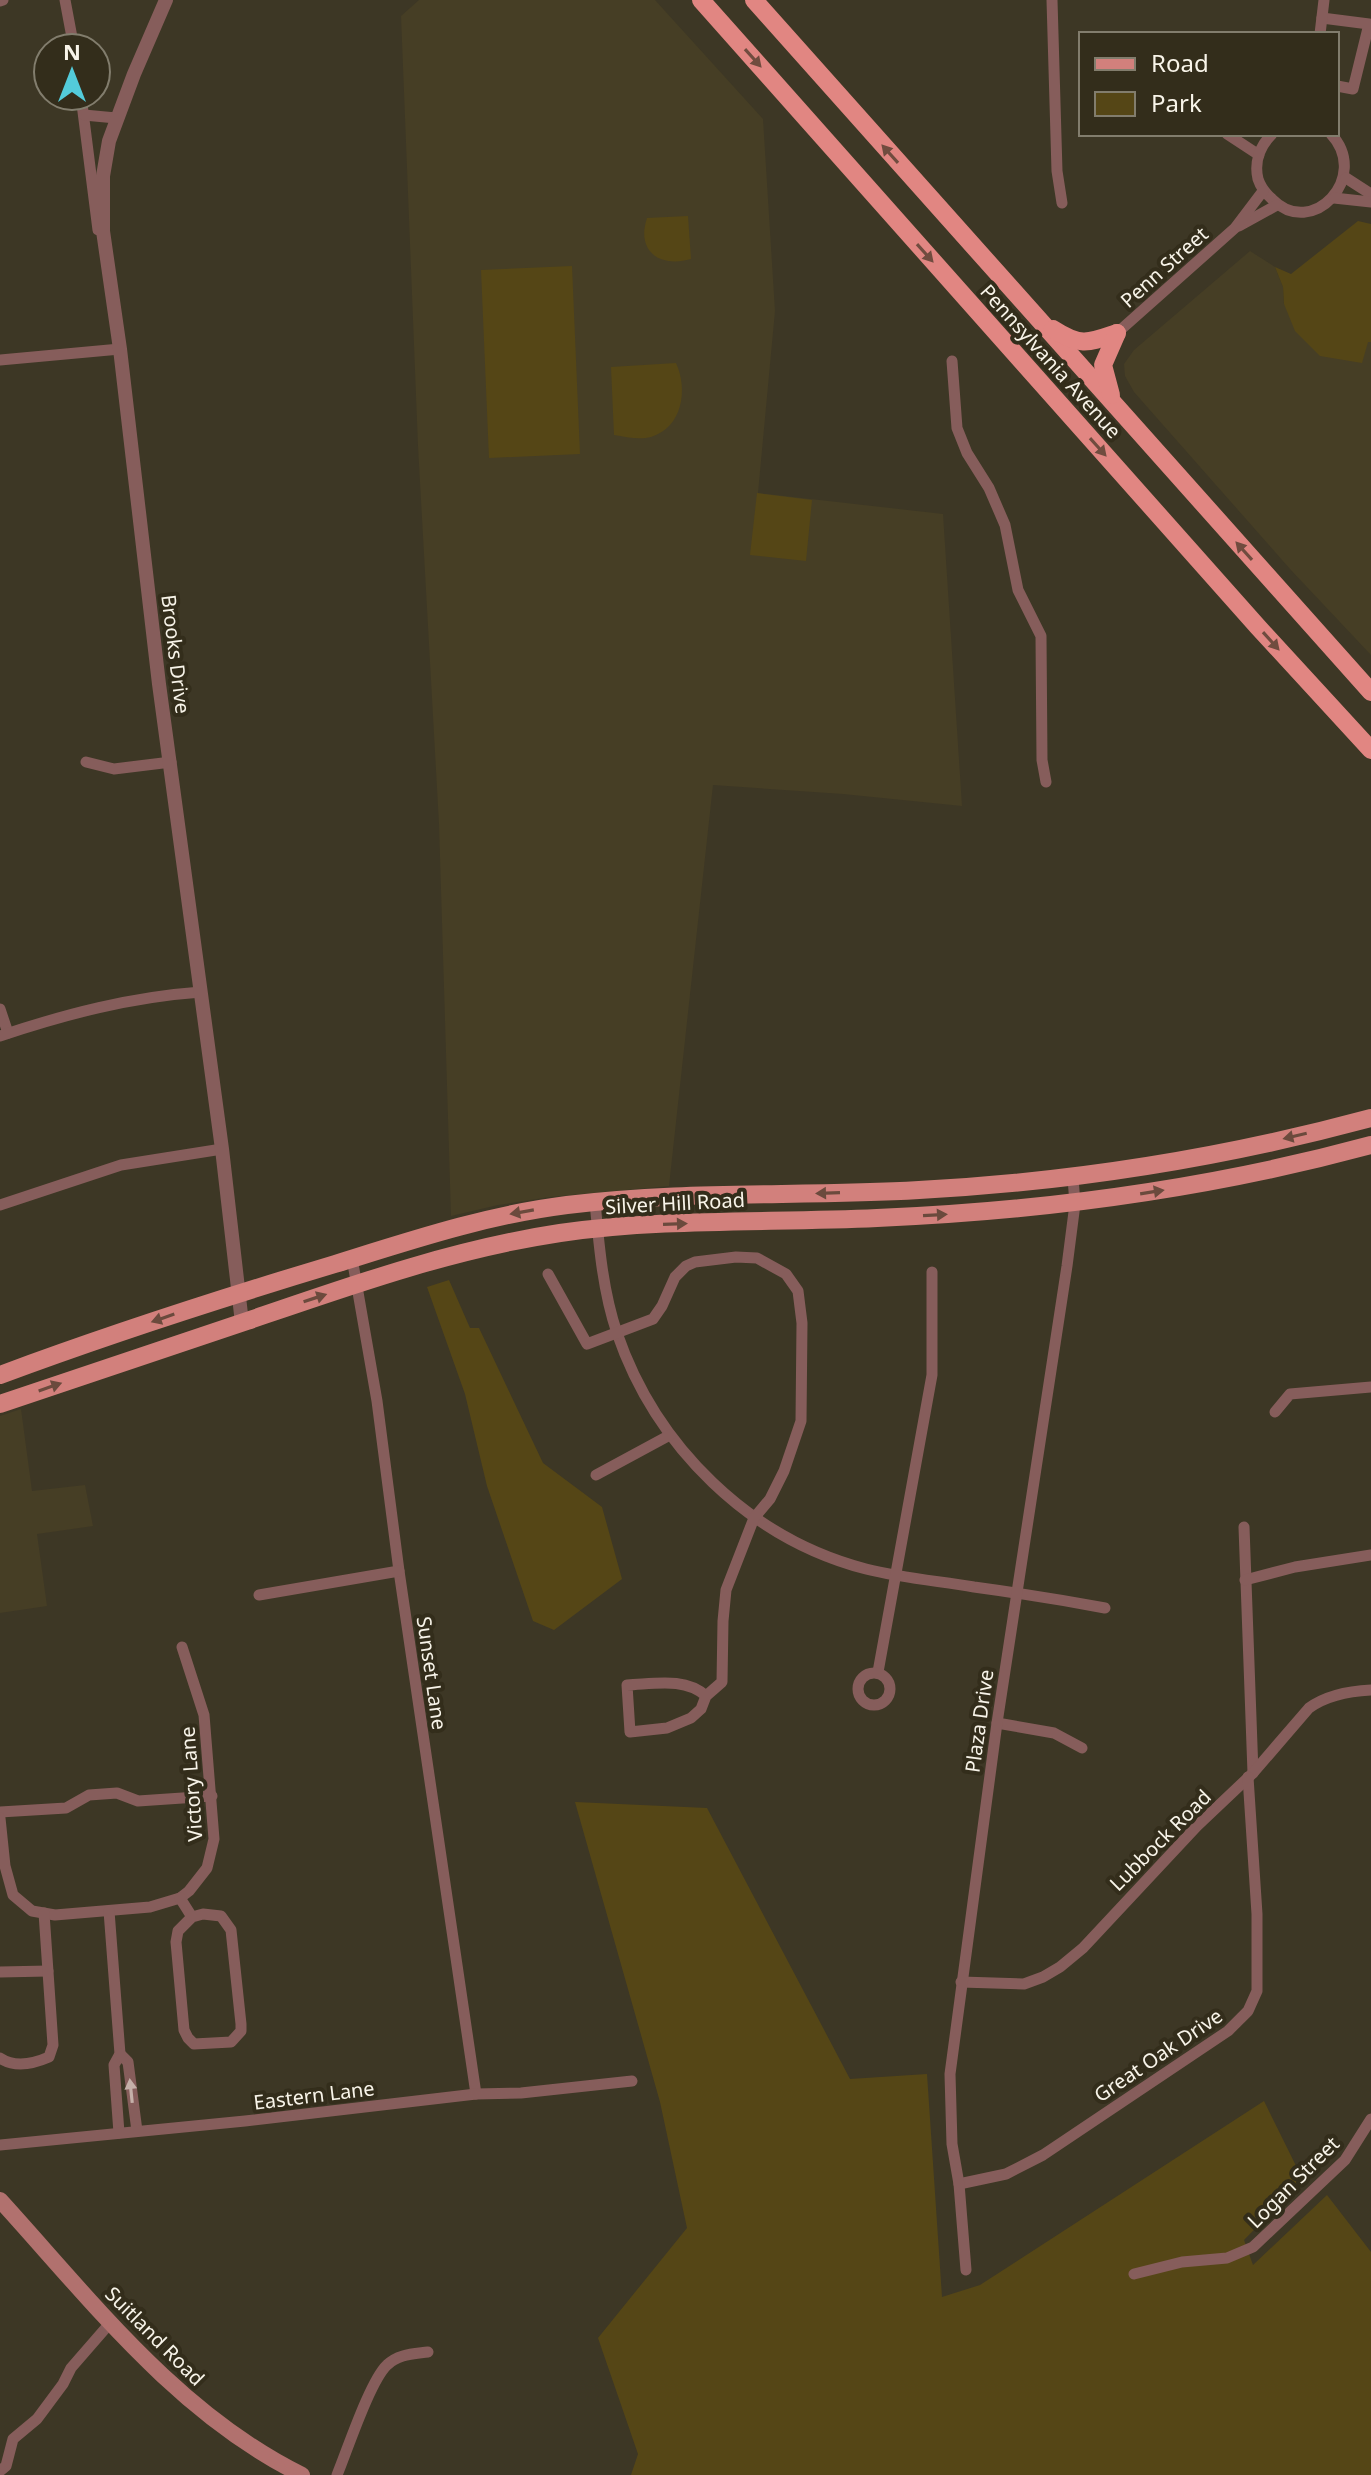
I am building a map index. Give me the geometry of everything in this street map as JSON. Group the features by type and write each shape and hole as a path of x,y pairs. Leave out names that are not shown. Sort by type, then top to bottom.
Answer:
{"highway":[{"name":"Pennsylvania Avenue","path":"701,0 1247,615 1371,750"},
{"name":"Pennsylvania Avenue","path":"754,0 1371,692"},
{"path":"1037,317 1069,339 1079,342 1091,342 1117,333"},
{"path":"1114,405 1103,370 1117,333"}],"main road":[{"name":"Silver Hill Road","path":"0,1375 237,1293 485,1219 595,1202 915,1191 1073,1178 1243,1148 1371,1118"},
{"name":"Silver Hill Road","path":"0,1404 356,1284 491,1246 597,1229 905,1217 1075,1204 1233,1177 1371,1145"},
{"name":"Suitland Road","path":"0,2200 156,2369 198,2406 251,2445 302,2475"}],"street":[{"path":"65,0 71,32"},
{"name":"Brooks Drive","path":"166,0 116,118 103,176 106,257 242,1323"},
{"path":"1052,0 1057,171 1062,203"},
{"path":"1320,32 1324,0"},
{"path":"1322,18 1369,24 1353,89 1339,86"},
{"path":"84,112 92,193 106,257"},
{"path":"84,115 116,118"},
{"path":"1230,136 1259,155"},
{"path":"1271,136 1259,155 1257,172 1263,191 1277,205 1290,211 1304,212 1318,209 1334,198 1346,178 1344,154 1332,136"},
{"path":"1346,178 1371,194"},
{"name":"Penn Street","path":"1117,333 1235,228 1263,191"},
{"path":"1334,198 1371,202"},
{"name":"Penn Street","path":"1235,228 1277,205"},
{"path":"0,360 120,349"},
{"path":"952,361 960,437 989,488 1005,525 1018,590 1041,636 1042,760 1046,782"},
{"path":"86,762 114,769 171,762"},
{"path":"0,1009 4,1035 109,1004 201,992"},
{"path":"0,1205 121,1165 222,1149"},
{"name":"Plaza Drive","path":"966,2270 959,2184 952,2144 950,2074 997,1723 1075,1204 1073,1178"},
{"path":"595,1202 597,1229 617,1332 640,1385 670,1435 698,1468 754,1518 821,1553 864,1568 1105,1608"},
{"name":"Sunset Lane","path":"352,1258 377,1401 476,2094"},
{"path":"548,1274 587,1344 653,1319 675,1277 695,1262 757,1258 790,1278 800,1298 801,1421 784,1471 770,1499 754,1518 724,1600 722,1682 706,1696 701,1709 682,1723 656,1730 630,1732 627,1685 687,1684 698,1688 706,1696"},
{"path":"878,1672 932,1375 932,1272"},
{"path":"1275,1412 1290,1394 1371,1387"},
{"path":"596,1475 670,1435"},
{"name":"Great Oak Drive","path":"959,2184 1006,2174 1043,2155 1228,2031 1256,1998 1257,1914 1244,1527"},
{"path":"1245,1580 1295,1567 1371,1555"},
{"path":"259,1595 399,1571"},
{"name":"Victory Lane","path":"180,1898 198,1882 212,1855 214,1839 204,1715 182,1647"},
{"name":"Lubbock Road","path":"961,1982 1019,1985 1053,1973 1083,1948 1315,1704 1344,1694 1371,1690"},
{"path":"997,1723 1054,1733 1082,1748"},
{"path":"0,1812 66,1808 89,1795 117,1793 138,1801 212,1796"},
{"path":"0,1818 5,1866 13,1895 32,1911 55,1915 109,1911 150,1907 180,1898 192,1917"},
{"path":"109,1911 120,2054 114,2065 119,2133"},
{"path":"0,2058 11,2064 36,2063 49,2057 53,2045 44,1913"},
{"path":"203,1914 221,1916 231,1930 241,2031 231,2042 194,2044 184,2030 176,1942 178,1931 192,1917 203,1914"},
{"path":"0,1972 48,1971"},
{"path":"120,2054 128,2062 137,2131"},
{"name":"Eastern Lane","path":"0,2145 476,2094 521,2093 632,2081"},
{"name":"Logan Street","path":"1134,2274 1182,2262 1227,2258 1253,2247 1345,2160 1371,2119"},
{"path":"0,2471 6,2466 13,2439 37,2419 71,2368 111,2322"},
{"path":"337,2475 375,2383 386,2366 401,2356 428,2352"}],"shaded area":[{"path":"419,0 655,0 763,119 775,311 758,493 943,514 962,806 713,785 669,1186 550,1197 451,1216 439,824 418,446 401,16"},
{"path":"1250,251 1275,267 1283,287 1284,304 1371,342 1371,655 1290,569 1134,392 1125,376 1124,364 1134,350"},
{"path":"21,1409 32,1491 85,1485 93,1526 37,1534 47,1606 0,1613 0,1416"}],"green space":[{"path":"688,216 691,259 669,261 653,254 645,240 647,218"},
{"path":"1358,221 1371,224 1371,342 1368,342 1362,363 1320,356 1295,331 1284,304 1283,287 1275,267 1291,274"},
{"path":"572,266 580,454 489,458 481,270"},
{"path":"676,363 682,395 670,425 646,438 614,435 611,367"},
{"path":"757,493 812,500 806,561 750,555"},
{"path":"449,1280 470,1328 479,1328 543,1463 602,1507 622,1579 554,1630 533,1621 487,1486 465,1394 427,1287"},
{"path":"575,1802 707,1808 850,2079 927,2074 942,2297 980,2285 1264,2101 1303,2180 1244,2240 1253,2265 1327,2195 1371,2252 1371,2475 631,2475 638,2454 598,2338 687,2228 660,2102"}]}
